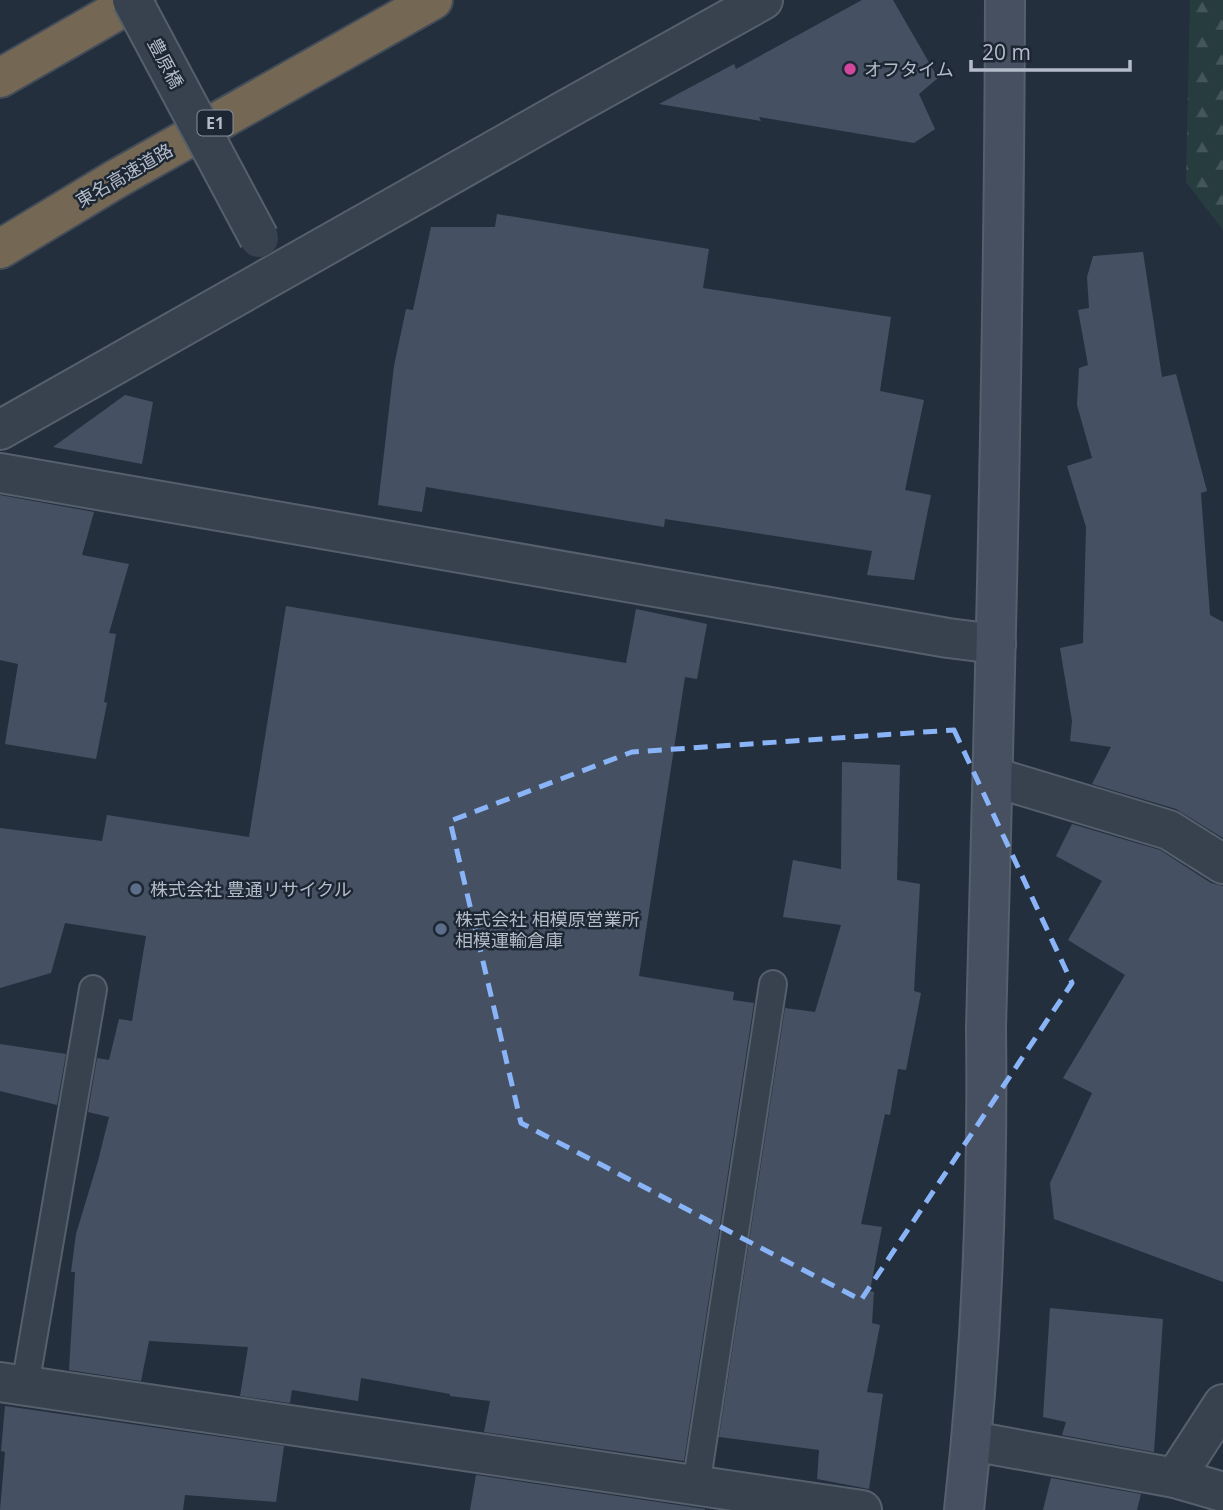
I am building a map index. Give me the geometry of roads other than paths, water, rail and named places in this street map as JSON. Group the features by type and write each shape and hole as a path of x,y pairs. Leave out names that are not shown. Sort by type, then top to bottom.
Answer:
{"highway":[{"path":"0,78 134,0"},
{"name":"東名高速道路","path":"0,249 116,179 433,0"}],"street":[{"name":"豊原橋","path":"134,0 259,238 283,269"},
{"path":"0,430 763,0"},
{"path":"964,1510 972,1441 984,1248 1006,0"},
{"path":"0,474 948,638 996,644"},
{"path":"993,777 1169,830 1223,864"},
{"path":"12,1384 862,1510"},
{"path":"1175,1478 1223,1404"},
{"path":"972,1441 1175,1478 1223,1492"}],"lane":[{"path":"696,1486 773,984"},
{"path":"12,1384 93,989"}],"place":[{"name":"オフタイム","path":"850,69"},
{"name":"株式会社 豊通リサイクル","path":"136,889"},
{"name":"株式会社 相模原営業所 相模運輸倉庫","path":"441,929"}]}
